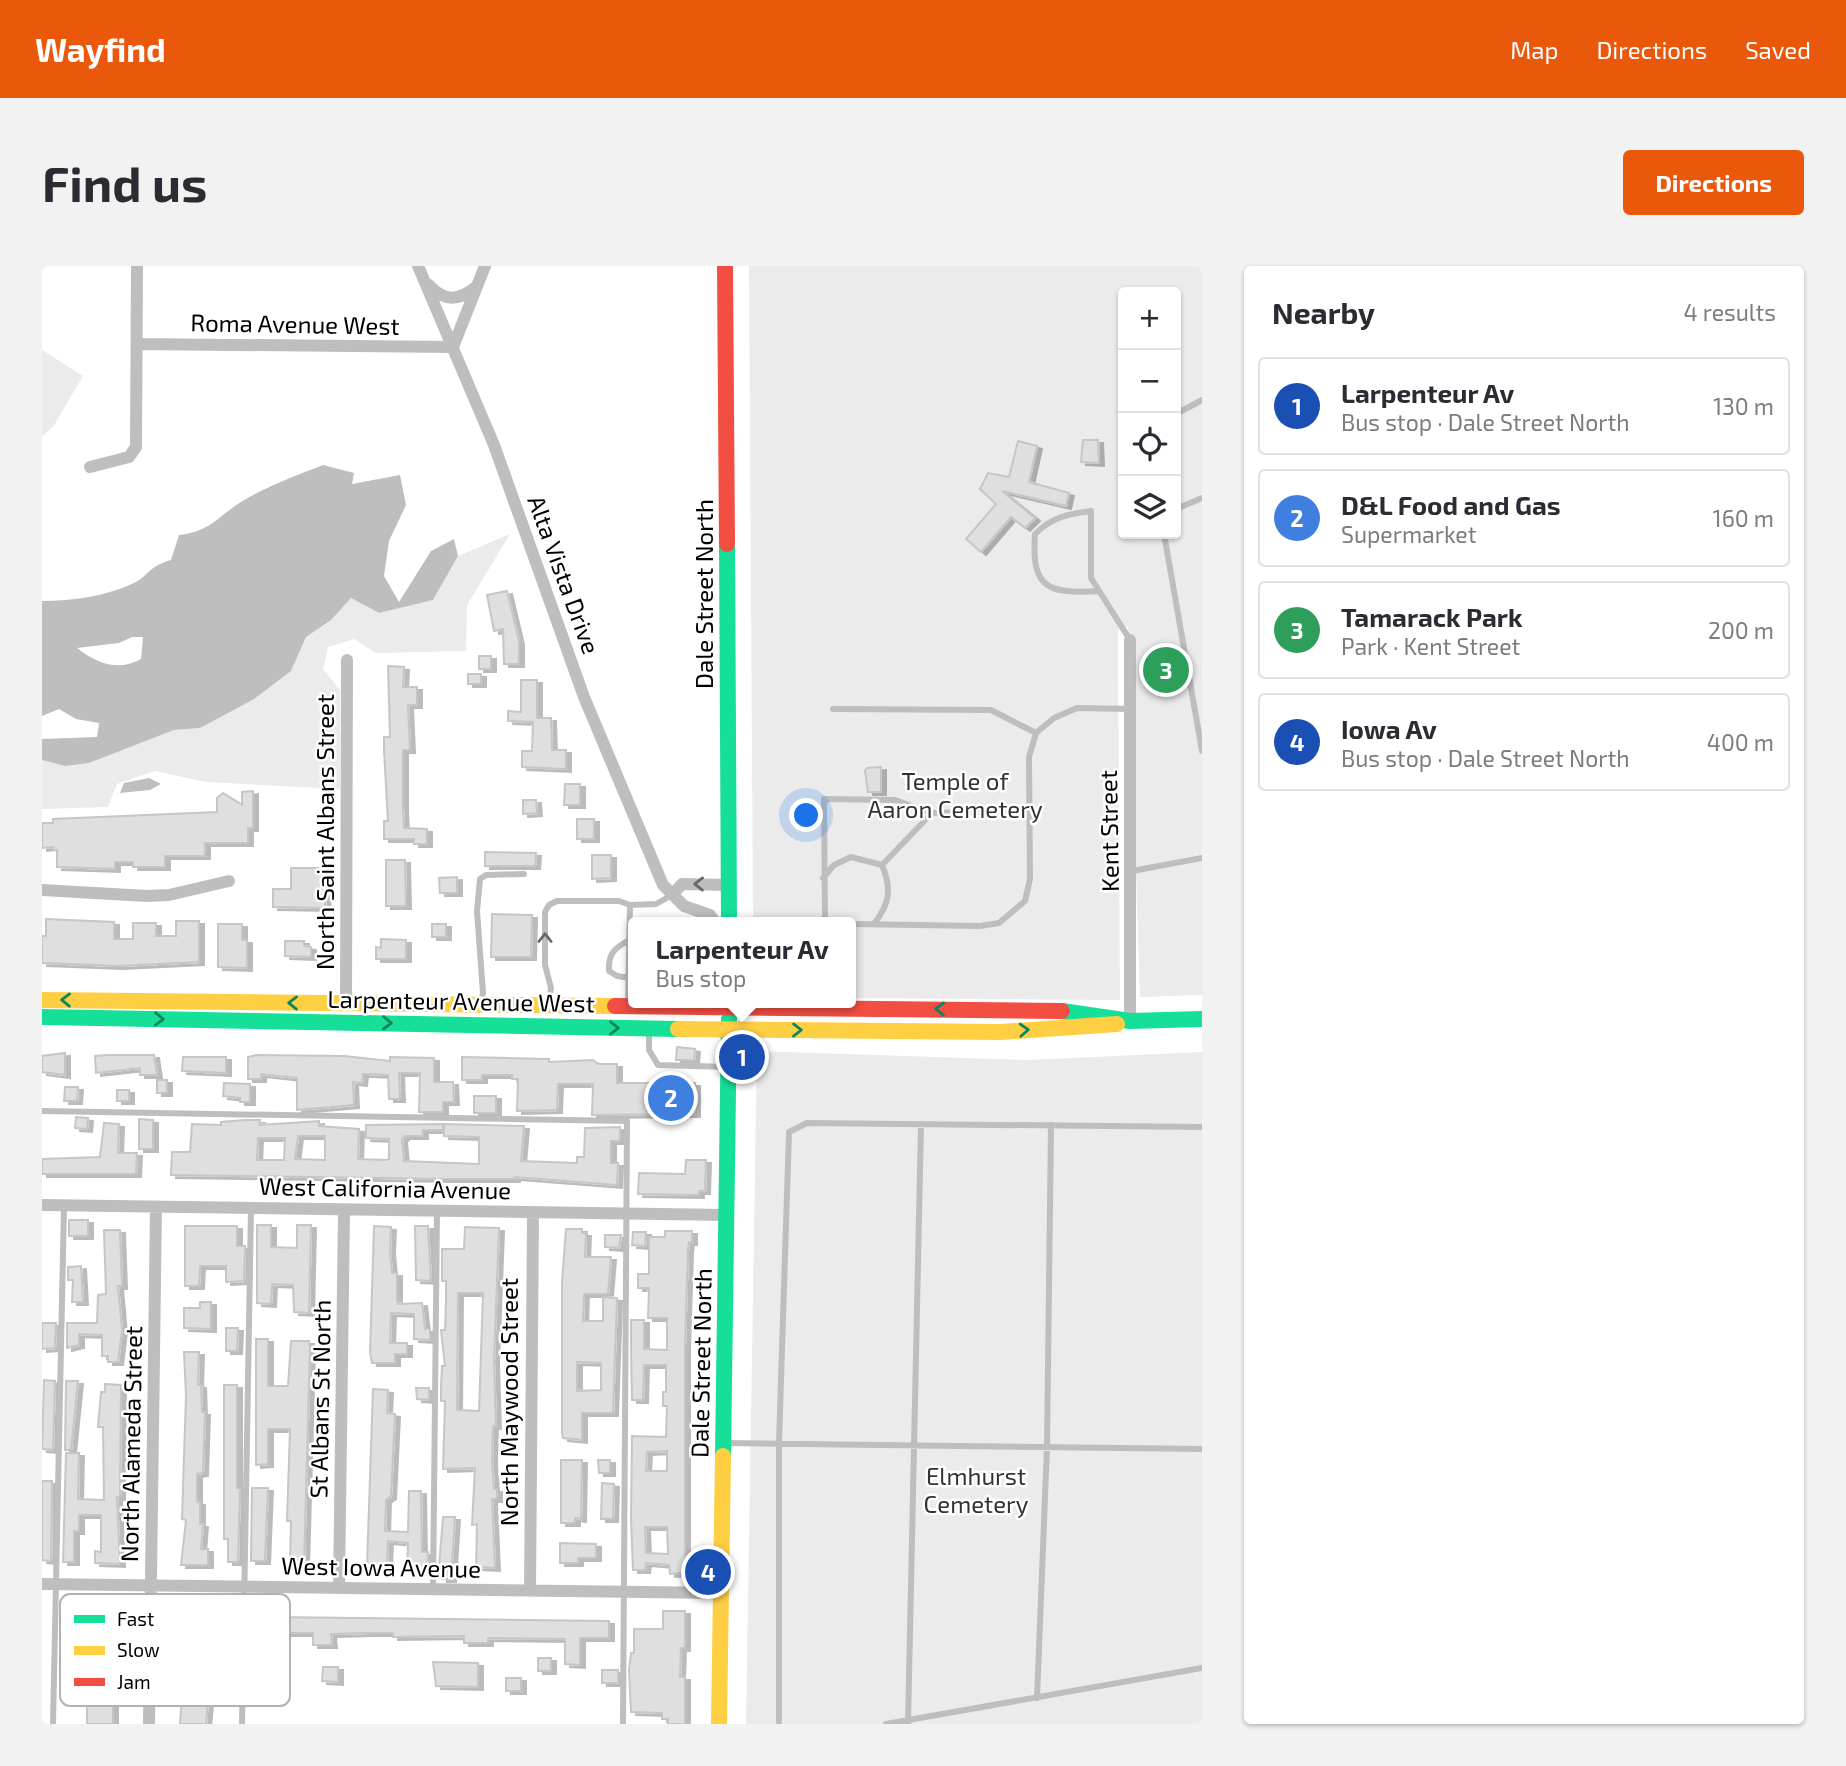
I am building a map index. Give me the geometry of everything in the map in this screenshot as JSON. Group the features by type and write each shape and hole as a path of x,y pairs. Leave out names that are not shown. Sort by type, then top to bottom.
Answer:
{"main road":[{"name":"Dale Street North","path":"725,266 729,917"},
{"name":"Larpenteur Avenue West","path":"42,1000 628,1005"},
{"name":"Larpenteur Avenue West","path":"856,1007 1065,1011 1130,1021 1202,1019"},
{"name":"Dale Street North","path":"719,1724 729,1008"},
{"name":"Larpenteur Avenue West","path":"42,1017 649,1029 1000,1032 1107,1027 1130,1021"}],"street":[{"path":"90,467 129,457 136,447 137,266"},
{"name":"Alta Vista Drive","path":"418,266 494,445 584,697 663,884 684,906 711,917"},
{"path":"453,347 485,266"},
{"path":"424,280 439,296 454,299 476,287"},
{"name":"Roma Avenue West","path":"137,344 453,347"},
{"name":"Kent Street","path":"1129,640 1132,870 1130,1021"},
{"name":"North Saint Albans Street","path":"346,1004 347,660"},
{"path":"42,890 169,895 229,881"},
{"path":"673,894 682,884 729,885"},
{"name":"West California Avenue","path":"42,1205 727,1215"},
{"name":"North Alameda Street","path":"151,1594 156,1207"},
{"name":"St Albans St North","path":"339,1588 344,1210"},
{"name":"North Maywood Street","path":"530,1591 533,1212"},
{"name":"West Iowa Avenue","path":"48,1584 720,1593"},
{"name":"North Alameda Street","path":"149,1706 149,1724"}],"lane":[{"path":"1178,413 1202,400"},
{"path":"1181,507 1202,498"},
{"path":"1098,591 1062,593 1046,586 1033,562 1035,534 1048,521 1067,514 1091,511 1091,578 1129,640"},
{"path":"1165,539 1202,751"},
{"path":"856,924 980,926 999,923 1014,913 1026,901 1030,879 1029,757 1036,733 1054,718 1077,708 1130,709"},
{"path":"833,709 991,710 1036,733"},
{"path":"825,917 824,799 895,800 932,813 1030,811"},
{"path":"882,865 932,813"},
{"path":"823,878 834,865 851,857 882,865"},
{"path":"1132,870 1202,858"},
{"path":"874,924 886,908 890,891 882,865"},
{"path":"481,1005 483,993 477,911 480,879 486,875 524,874"},
{"path":"549,1004 551,988 546,980 545,912 549,905 570,901 656,904 673,894"},
{"path":"629,905 629,917"},
{"path":"628,941 616,947 608,961 609,971 628,978"},
{"path":"649,1029 649,1050 658,1065 728,1067"},
{"path":"42,1111 627,1121 623,1724"},
{"path":"779,1724 779,1442 789,1132 807,1123 1202,1126"},
{"path":"908,1722 921,1124"},
{"path":"1037,1698 1047,1447 1051,1125"},
{"path":"53,1724 48,1584 64,1206"},
{"path":"243,1594 251,1208"},
{"path":"433,1590 437,1211"},
{"path":"725,1443 1202,1448"},
{"path":"886,1724 1202,1668"},
{"path":"242,1706 242,1724"}],"green space":[{"name":"Temple of Aaron Cemetery","path":"749,266 1202,266 1202,995 1140,997 1128,626 1118,630 1120,1000 856,998 856,917 753,917"},
{"path":"42,350 83,376 53,427 42,436"},
{"path":"510,534 467,605 466,651 376,653 354,639 328,647 323,669 340,690 340,789 206,782 155,771 117,784 108,807 42,809 42,760 65,766 89,763 174,730 200,728 291,671 306,637 351,598 379,613 433,600 458,556"},
{"name":"Elmhurst Cemetery","path":"757,1051 1028,1060 1202,1052 1202,1724 746,1724"}],"shaded area":[{"path":"323,465 354,473 352,484 400,475 406,505 389,541 384,576 399,602 431,551 454,539 458,556 433,600 379,613 351,598 331,620 306,637 291,671 254,699 200,728 174,730 89,763 65,766 42,760 42,739 97,737 99,723 76,719 59,709 42,716 42,601 89,597 134,583 157,565 171,560 179,535 206,527 251,496","holes":["143,637 141,659 124,665 100,662 77,648"]},
{"path":"149,778 161,784 150,790 120,793 124,783"}],"building":[{"path":"1083,440 1098,440 1099,463 1081,462"},
{"path":"1018,441 1037,446 1029,482 1069,493 1066,506 1002,491 1035,518 1025,528 1011,517 981,552 966,539 996,504 980,489 988,473 1009,477"},
{"path":"507,591 519,641 519,664 504,664 503,629 494,631 487,595"},
{"path":"479,656 491,656 491,669 479,669"},
{"path":"388,666 404,667 403,687 417,687 417,705 408,705 410,750 403,750 404,828 427,829 427,844 414,844 414,839 384,839 384,821 388,821 384,737 390,737"},
{"path":"468,674 481,674 481,684 468,684"},
{"path":"521,680 537,680 537,718 551,718 552,750 566,750 566,769 522,767 522,751 532,751 533,722 508,721 508,711 521,712"},
{"path":"881,767 881,792 868,792 865,771 867,768"},
{"path":"565,784 580,784 580,805 564,805"},
{"path":"253,791 253,828 248,828 248,843 205,843 205,856 165,856 165,867 133,867 133,862 115,862 115,869 57,867 57,850 53,850 53,847 42,848 42,823 53,823 53,819 217,812 217,798 223,793 242,805 242,792"},
{"path":"523,800 536,800 537,813 523,814"},
{"path":"577,819 594,819 594,839 577,839"},
{"path":"485,852 536,853 535,866 485,866"},
{"path":"592,855 611,855 611,878 592,879"},
{"path":"386,860 405,860 406,906 386,906"},
{"path":"291,868 321,868 321,884 326,884 325,908 273,907 273,889 291,889"},
{"path":"457,877 457,893 440,893 439,878"},
{"path":"492,914 532,915 531,957 491,957"},
{"path":"46,919 114,922 114,939 133,939 133,923 156,923 156,936 176,936 176,921 199,921 199,962 118,966 42,963 42,936 46,936"},
{"path":"218,924 242,924 242,940 247,940 247,968 218,967"},
{"path":"432,924 446,924 446,937 432,937"},
{"path":"381,939 406,940 406,959 376,959 376,947 381,948"},
{"path":"285,941 304,941 304,946 311,947 311,957 285,956"},
{"path":"677,1047 695,1049 694,1060 676,1060"},
{"path":"65,1053 65,1075 42,1072 42,1056"},
{"path":"154,1055 157,1075 140,1075 140,1068 96,1073 95,1056"},
{"path":"344,1056 390,1061 390,1057 434,1058 434,1082 453,1082 454,1102 443,1102 443,1112 419,1112 420,1073 399,1073 400,1099 389,1099 388,1075 363,1074 362,1083 353,1082 354,1105 297,1110 297,1078 261,1074 261,1079 248,1079 248,1057"},
{"path":"183,1057 226,1057 226,1073 182,1071"},
{"path":"462,1057 549,1059 549,1062 593,1060 598,1064 617,1064 617,1083 695,1083 695,1114 592,1115 593,1084 558,1084 557,1110 517,1111 518,1079 512,1079 512,1075 482,1075 482,1080 462,1080"},
{"path":"157,1080 167,1080 167,1093 157,1093"},
{"path":"224,1083 250,1084 250,1102 240,1102 240,1098 223,1096"},
{"path":"65,1087 78,1087 77,1101 64,1101"},
{"path":"117,1090 129,1090 129,1101 117,1101"},
{"path":"474,1096 496,1096 496,1113 474,1113"},
{"path":"76,1117 88,1118 87,1129 75,1128"},
{"path":"139,1119 153,1120 153,1149 139,1149"},
{"path":"260,1120 259,1125 319,1121 319,1126 359,1129 358,1159 386,1160 389,1159 389,1139 366,1138 366,1125 443,1124 443,1130 423,1130 423,1136 405,1136 402,1139 404,1161 479,1164 479,1137 444,1136 444,1124 524,1126 521,1161 577,1163 577,1157 584,1157 585,1128 620,1127 620,1141 611,1141 611,1163 618,1163 617,1185 515,1177 446,1179 171,1175 172,1152 190,1152 192,1124 221,1125 221,1122","holes":["298,1136 325,1136 325,1160 295,1159","258,1138 285,1138 284,1160 257,1160"]},
{"path":"104,1123 119,1124 118,1153 137,1153 136,1174 42,1174 42,1159 100,1157"},
{"path":"686,1160 706,1160 705,1191 699,1191 699,1195 638,1194 639,1173 685,1174"},
{"path":"69,1220 88,1220 88,1236 69,1236"},
{"path":"257,1225 271,1225 271,1247 297,1248 297,1225 311,1225 309,1313 294,1312 293,1285 272,1284 271,1304 257,1303"},
{"path":"185,1226 237,1226 237,1246 245,1246 244,1281 226,1282 226,1266 200,1266 199,1286 185,1286"},
{"path":"374,1226 391,1227 392,1273 397,1273 398,1304 422,1303 425,1329 430,1329 430,1340 414,1339 414,1314 391,1313 390,1343 407,1343 407,1354 395,1354 395,1363 372,1363 370,1352"},
{"path":"415,1226 428,1226 431,1281 416,1280"},
{"path":"465,1227 499,1228 494,1361 496,1426 493,1426 492,1461 494,1489 497,1489 497,1499 492,1499 495,1568 476,1567 477,1524 472,1525 475,1468 443,1469 445,1401 441,1401 441,1387 442,1366 445,1366 441,1330 445,1330 446,1281 442,1281 442,1249 464,1249","holes":["458,1293 483,1293 479,1411 457,1410"]},
{"path":"566,1229 582,1229 582,1233 586,1233 585,1257 611,1257 608,1294 584,1294 583,1321 603,1321 603,1297 617,1298 613,1413 582,1413 582,1440 563,1438 562,1433 562,1282","holes":["577,1362 601,1363 601,1390 577,1391"]},
{"path":"104,1230 120,1230 122,1286 118,1286 122,1330 118,1362 108,1362 108,1356 102,1356 102,1335 79,1334 79,1345 67,1348 67,1323 97,1323 98,1295 106,1294"},
{"path":"665,1231 692,1231 692,1242 689,1242 688,1250 685,1346 685,1573 670,1574 669,1565 646,1563 645,1570 633,1570 631,1519 632,1436 666,1437 667,1406 663,1406 663,1392 666,1392 666,1365 644,1365 643,1400 632,1400 631,1352 631,1320 644,1320 644,1349 667,1350 667,1318 648,1318 649,1288 638,1288 638,1274 649,1274 649,1237 665,1237","holes":["667,1451 667,1471 646,1471 647,1452","645,1527 667,1527 668,1554 646,1553"]},
{"path":"633,1232 646,1232 645,1246 632,1245"},
{"path":"605,1235 621,1235 619,1248 605,1247"},
{"path":"81,1266 83,1302 72,1302 73,1280 68,1280 68,1267"},
{"path":"200,1302 211,1302 211,1329 184,1328 184,1308 200,1308"},
{"path":"42,1323 56,1323 55,1348 42,1349"},
{"path":"226,1328 238,1328 237,1351 226,1351"},
{"path":"256,1339 268,1339 268,1386 288,1386 291,1341 309,1341 304,1566 290,1564 291,1521 287,1521 290,1429 268,1429 268,1464 256,1465"},
{"path":"184,1352 199,1352 198,1385 201,1385 202,1412 205,1412 203,1473 197,1474 197,1502 200,1502 200,1524 203,1524 201,1549 208,1549 208,1565 181,1565 186,1520 182,1519 186,1395"},
{"path":"44,1380 55,1381 53,1450 42,1449"},
{"path":"66,1381 78,1381 71,1450 65,1450"},
{"path":"105,1384 121,1385 120,1497 117,1497 120,1564 95,1563 95,1551 101,1552 101,1515 79,1515 79,1531 74,1531 74,1562 63,1562 66,1453 79,1453 78,1499 104,1500 103,1427 98,1427 101,1392 105,1392"},
{"path":"224,1385 237,1385 237,1488 240,1488 238,1562 228,1562 228,1539 224,1539"},
{"path":"416,1388 429,1388 429,1400 417,1399"},
{"path":"373,1389 388,1390 387,1413 395,1414 391,1496 386,1500 385,1531 408,1532 409,1491 421,1491 422,1552 428,1552 427,1568 407,1568 408,1543 388,1541 387,1563 384,1563 383,1567 367,1566"},
{"path":"561,1460 582,1460 581,1519 575,1518 575,1523 561,1523"},
{"path":"598,1460 610,1460 610,1473 599,1473"},
{"path":"42,1481 52,1481 51,1561 42,1560"},
{"path":"602,1483 614,1484 613,1519 601,1519"},
{"path":"252,1488 268,1488 265,1561 251,1561"},
{"path":"443,1517 455,1517 451,1579 442,1579 442,1567 439,1567"},
{"path":"560,1543 596,1544 596,1558 578,1558 578,1563 560,1563"},
{"path":"663,1611 685,1611 685,1648 681,1648 680,1677 685,1677 685,1724 668,1724 668,1719 662,1719 662,1713 631,1712 629,1670 631,1653 634,1653 634,1629 663,1629"},
{"path":"290,1617 609,1621 609,1638 580,1638 580,1665 565,1664 565,1639 488,1638 488,1643 464,1643 464,1636 393,1637 393,1633 368,1633 331,1634 332,1645 313,1645 313,1633 290,1633"},
{"path":"538,1658 551,1658 551,1671 538,1671"},
{"path":"433,1662 478,1663 478,1687 436,1686"},
{"path":"323,1667 338,1667 338,1682 322,1681"},
{"path":"602,1670 618,1670 618,1683 602,1683"},
{"path":"506,1678 521,1678 521,1691 506,1691"},
{"path":"87,1706 113,1706 113,1724 87,1724"},
{"path":"181,1706 208,1706 206,1724 180,1724"}],"traffic: fast":[{"path":"727,544 729,917"},
{"path":"1062,1011 1130,1021 1202,1019"},
{"path":"42,1017 678,1029"},
{"path":"723,1456 729,1019"}],"traffic: slow":[{"path":"42,1000 615,1006"},
{"path":"678,1029 1000,1032 1117,1024"},
{"path":"719,1724 723,1456"}],"traffic: jam":[{"path":"725,266 727,544"},
{"path":"615,1006 628,1006"},
{"path":"794,1008 1062,1011"}],"place":[{"name":"Tamarack Park","path":"1166,670"},
{"name":"Larpenteur Av","path":"742,1057"},
{"name":"D&L Food and Gas","path":"671,1098"},
{"name":"Iowa Av","path":"708,1572"}]}
